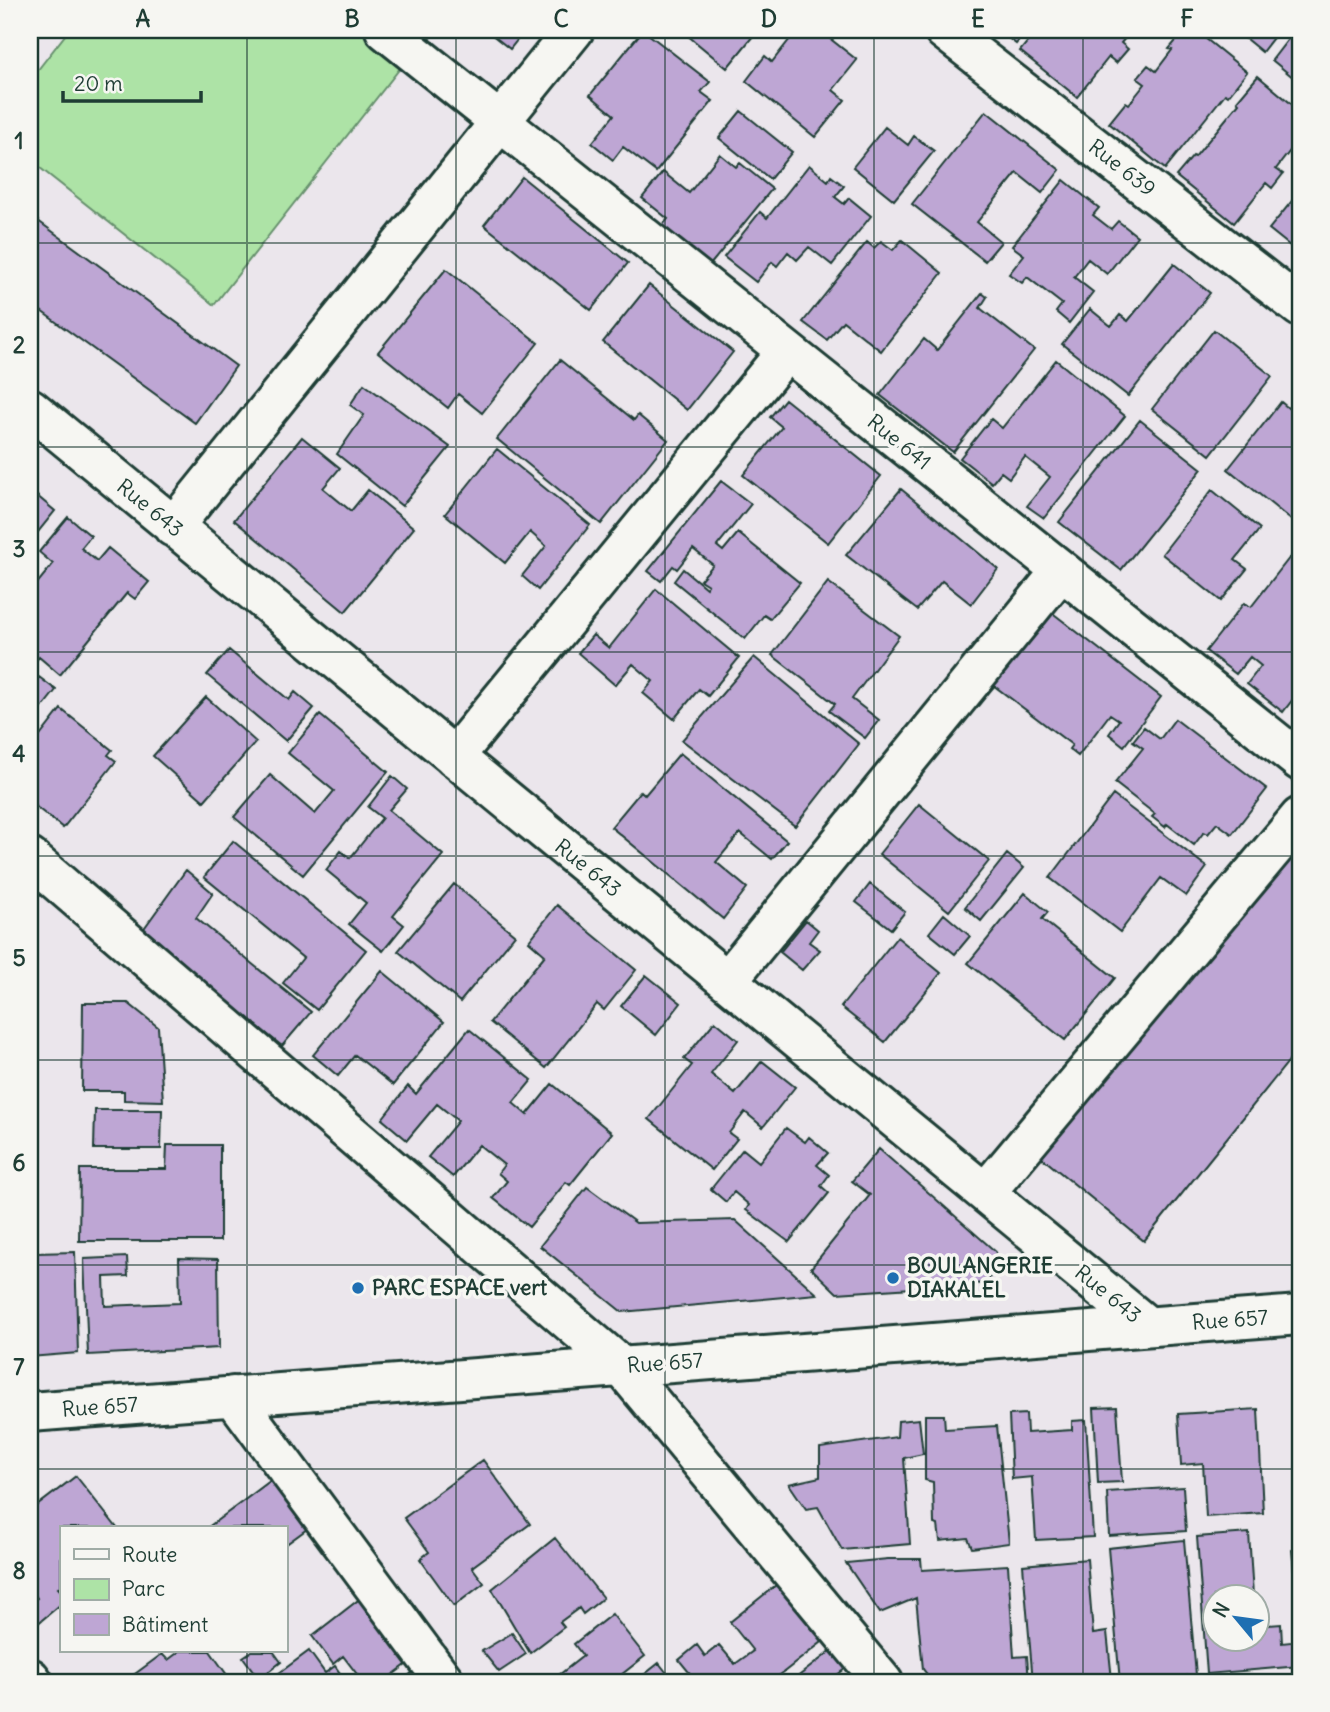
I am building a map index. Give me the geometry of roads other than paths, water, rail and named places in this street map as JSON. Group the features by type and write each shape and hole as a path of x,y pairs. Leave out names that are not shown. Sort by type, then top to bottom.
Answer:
{"street":[{"name":"Rue 641","path":"384,30 1300,761"},
{"path":"173,527 574,30"},
{"name":"Rue 639","path":"944,30 1300,307"},
{"path":"454,757 786,352"},
{"name":"Rue 643","path":"30,408 1147,1326"},
{"path":"727,981 1061,572"},
{"path":"985,1193 1300,817"},
{"path":"30,858 622,1367 883,1682"},
{"name":"Rue 657","path":"30,1412 1300,1315"},
{"path":"233,1396 445,1682"},
{"path":"30,1678 33,1682"}],"place":[{"name":"BOULANGERIE DIAKALEL","path":"893,1278"},
{"name":"PARC ESPACE vert","path":"358,1288"}]}
